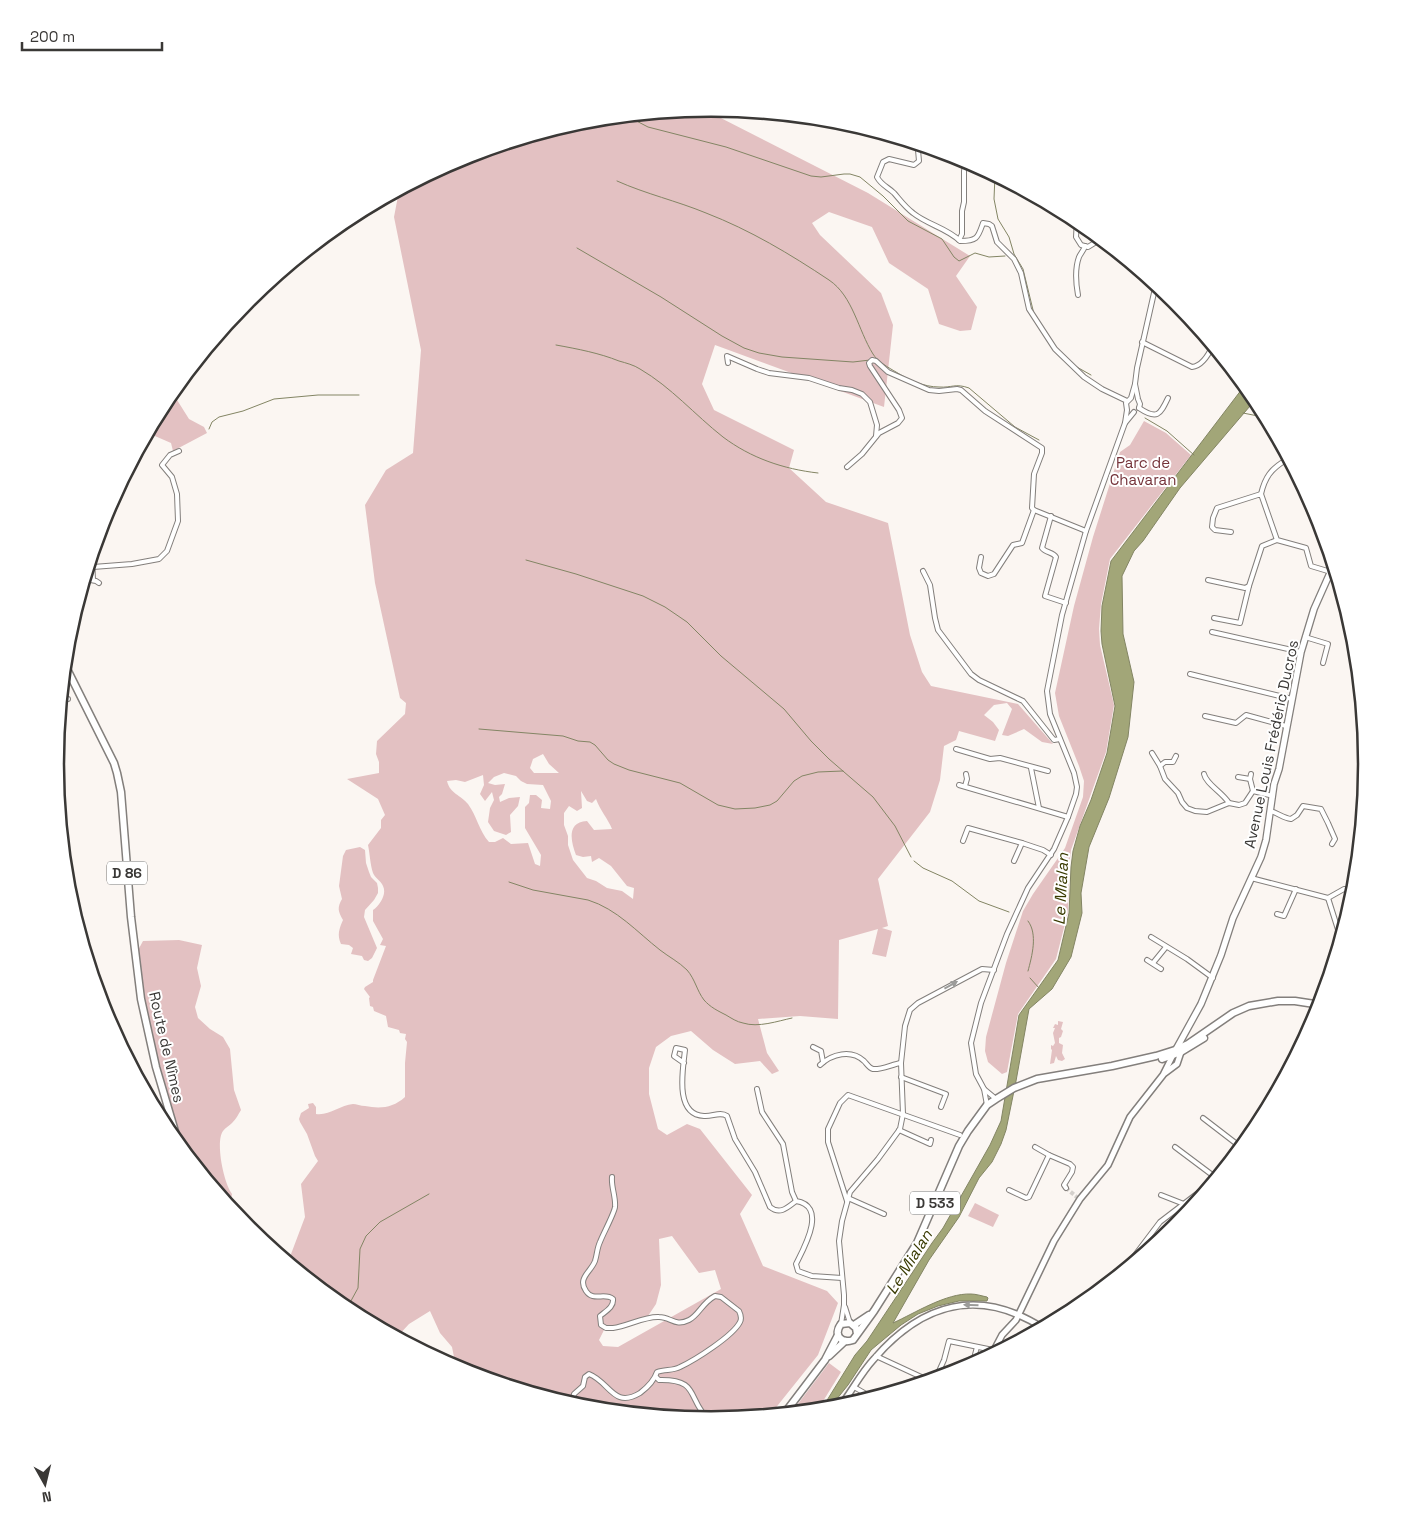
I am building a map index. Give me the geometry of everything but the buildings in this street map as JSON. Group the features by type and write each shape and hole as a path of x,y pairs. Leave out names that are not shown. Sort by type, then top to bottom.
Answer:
{"main road":[{"name":"Avenue Louis Frédéric Ducros","path":"1178,1051 1183,1036 1213,978 1233,918 1264,848 1301,652 1314,609 1330,574"},
{"name":"Route de Nîmes","path":"70,674 118,773 131,917 141,999 156,1067 171,1121"},
{"name":"D 533","path":"857,1334 874,1311 917,1243 959,1146 977,1117 997,1098 1038,1079 1112,1066 1145,1063 1178,1051 1241,1010 1269,1002 1294,1001 1313,1004"},
{"name":"D 533","path":"852,1324 874,1311"},
{"path":"789,1408 825,1360 838,1336 841,1324 852,1324 857,1331 853,1340 841,1340 838,1336"},
{"path":"825,1360 845,1341"}],"street":[{"path":"918,150 919,162 914,165 888,159 883,162 877,177 881,183 896,195 914,214 944,229 964,242 976,238 980,234 983,223 992,226 997,242 1014,260 1021,273 1029,310 1055,349 1084,377 1102,389 1128,399 1138,399"},
{"path":"959,240 962,234 964,169"},
{"path":"1076,230 1076,237 1081,245 1088,247 1095,243"},
{"path":"1078,295 1076,275 1079,258 1085,246"},
{"path":"988,1105 984,1089 976,1074 971,1043 981,1003 1007,934 1028,888 1051,855 1075,799 1077,787 1074,773 1050,714 1047,691 1055,648 1086,531 1125,423 1126,405 1135,384 1142,342 1155,292"},
{"path":"1142,342 1192,367 1202,362 1210,350"},
{"path":"728,363 727,356 769,373 809,378 862,394 870,402 877,425 876,438"},
{"path":"847,467 862,454 879,433 898,423 902,418 899,410 870,366 869,363 872,360 876,361 888,372 928,390 962,390 985,411 1042,448 1034,474 1032,502 1034,510 1022,542 1014,545 994,574 988,576 981,573 979,568 981,557"},
{"path":"1125,423 1139,408 1140,404 1135,384"},
{"path":"1139,408 1152,415 1156,415 1162,410 1168,398"},
{"path":"1127,410 1134,412"},
{"path":"95,567 146,562 159,559 167,551 178,520 177,494 172,478 162,465 170,455 179,451"},
{"path":"1277,540 1261,494 1269,473 1283,462"},
{"path":"1231,532 1215,530 1212,527 1217,508 1261,494"},
{"path":"1034,510 1086,531"},
{"path":"1051,516 1042,548 1044,551 1054,554 1056,558 1045,596 1066,603"},
{"path":"1214,618 1240,623 1249,586 1262,546 1277,540 1306,548 1311,566 1330,572"},
{"path":"923,571 930,585 938,630 971,674 979,680 1023,700 1054,740 1060,739"},
{"path":"93,573 93,580 99,583"},
{"path":"1208,580 1245,588 1249,586"},
{"path":"1212,632 1301,652"},
{"path":"1305,637 1328,644 1323,663"},
{"path":"1190,674 1292,699"},
{"path":"1205,716 1236,723 1246,715 1286,726"},
{"path":"956,749 990,759 1000,758 1031,768 1048,771"},
{"path":"1152,753 1182,802 1187,808 1195,811 1208,812 1229,803 1239,805 1245,803 1252,791 1251,774"},
{"path":"1160,766 1164,762 1173,762 1176,756"},
{"path":"1031,768 1039,808"},
{"path":"965,786 966,774"},
{"path":"1204,774 1205,778 1224,795 1229,803"},
{"path":"1238,777 1250,779"},
{"path":"959,785 1068,817"},
{"path":"1252,791 1273,796"},
{"path":"1270,811 1291,819 1297,815 1303,806 1321,809 1335,839 1332,844"},
{"path":"963,841 968,828 1043,850 1051,855"},
{"path":"1014,861 1022,844"},
{"path":"1251,878 1328,898 1344,889 1347,889"},
{"path":"1277,914 1284,916 1296,890"},
{"path":"1328,898 1338,929"},
{"path":"1151,937 1213,978"},
{"path":"1153,963 1166,946"},
{"path":"1147,960 1161,969"},
{"path":"841,1324 844,1305 838,1241 847,1200 852,1189 878,1159 899,1130 903,1114 901,1063 905,1026 910,1010 918,1003 982,969 994,970"},
{"path":"813,1047 821,1051 822,1064 840,1054 856,1056 864,1060 875,1070 901,1063"},
{"path":"684,1062 674,1056 676,1048 685,1050 682,1096 690,1109 696,1115 724,1114 726,1116 735,1138 755,1172 770,1207 777,1211 783,1210 796,1201"},
{"path":"996,1346 1002,1335 1019,1315 1054,1241 1079,1198 1108,1165 1130,1118 1163,1075 1178,1051"},
{"path":"1163,1075 1177,1064 1178,1051"},
{"path":"901,1077 946,1094 941,1107"},
{"path":"757,1089 762,1112 783,1144 792,1192 796,1201"},
{"path":"984,1089 997,1098"},
{"path":"847,1200 828,1142 828,1129 840,1103 848,1095 960,1135"},
{"path":"1203,1118 1236,1143"},
{"path":"899,1130 930,1144 931,1140"},
{"path":"1175,1147 1212,1175"},
{"path":"1034,1148 1073,1167 1064,1185 1066,1188"},
{"path":"1009,1190 1029,1198 1049,1155"},
{"path":"573,1397 582,1386 585,1377 589,1374 597,1378 610,1392 626,1399 644,1390 660,1370 679,1368 731,1334 741,1317 740,1313 723,1298 715,1296 703,1304 694,1317 685,1322 674,1322 657,1317 613,1328 606,1328 602,1324 600,1316 613,1304 613,1299 608,1296 590,1296 584,1289 583,1282 586,1273 594,1264 599,1244 615,1210 611,1183 612,1177"},
{"path":"1134,1256 1160,1222 1199,1192"},
{"path":"1161,1195 1185,1203"},
{"path":"847,1200 884,1214"},
{"path":"796,1201 803,1203 807,1207 812,1220 810,1235 796,1264 798,1271 812,1276 842,1278"},
{"path":"844,1305 852,1324"},
{"path":"845,1398 876,1356 915,1321 947,1307 960,1305 998,1309 1019,1315 1036,1324"},
{"path":"939,1371 949,1341 986,1351"},
{"path":"975,1356 977,1347"},
{"path":"876,1356 922,1377"},
{"path":"656,1377 659,1380 671,1380 685,1384 702,1412"},
{"path":"854,1387 865,1393"}],"green space":[{"path":"719,117 868,193 970,256 956,276 977,307 971,330 960,331 939,324 928,289 889,263 872,227 829,212 812,223 820,235 881,293 893,325 884,407 715,345 702,384 714,410 794,450 789,468 826,502 888,523 910,635 922,672 931,686 1018,704 1053,744 1042,742 1024,729 1008,736 1002,735 1012,709 1007,703 994,705 984,715 999,730 995,741 959,731 956,740 944,746 940,780 930,812 878,879 888,926 882,928 892,931 886,957 872,954 878,929 839,940 838,1019 800,1016 758,1019 767,1053 779,1071 772,1074 760,1061 735,1064 713,1050 691,1031 671,1036 656,1047 649,1068 649,1094 658,1129 667,1135 687,1124 700,1129 752,1195 740,1214 763,1266 827,1291 838,1303 818,1355 775,1409 712,1412 669,1411 627,1407 585,1400 503,1378 456,1359 452,1347 440,1333 430,1311 409,1324 401,1332 352,1303 290,1257 305,1217 301,1184 318,1161 300,1122 301,1113 309,1108 308,1104 313,1103 316,1107 316,1114 321,1114 353,1104 386,1107 405,1097 406,1034 388,1027 386,1016 374,1011 373,1007 370,1006 370,997 364,989 373,982 386,946 380,945 383,939 373,921 373,910 382,899 384,889 373,873 368,845 381,828 381,820 385,815 378,799 347,779 379,773 379,762 376,754 377,741 405,714 406,703 400,698 375,583 365,505 386,470 413,453 421,350 394,217 397,199 464,166 503,151 585,129 627,122 669,118","holes":["543,754 549,764 559,773 534,773 530,768 533,759","504,773 516,776 527,784 543,785 551,801 550,809 541,808 542,800 536,795 530,795 529,803 525,807 525,828 541,855 540,866 535,864 528,843 511,844 503,838 495,842 489,842 468,804 453,792 447,781 465,782 483,775 484,785 480,794 485,801 492,792 494,800 490,808 488,822 494,831 506,835 511,832 510,815 518,806 520,797 509,798 500,802 499,797 505,784 495,785 488,783 494,777","581,791 587,801 592,803 596,799 612,829 594,830 587,821 580,822 573,829 572,834 576,855 583,857 591,856 592,862 599,858 611,866 627,886 634,888 633,899 622,891 607,888 587,878 573,860 564,825 564,813 569,806 577,811 582,808","672,1236 699,1273 715,1270 721,1289 618,1347 603,1346 599,1340 604,1330 646,1319 656,1304 661,1285 659,1239"]},
{"path":"177,400 189,419 204,427 207,433 173,451 171,443 154,436"},
{"name":"Parc de Chavaran","path":"1144,421 1166,433 1191,455 1110,559 1101,604 1099,629 1100,645 1114,705 1106,752 1071,850 1068,912 1056,959 1018,1014 1007,1072 1002,1074 988,1062 985,1051 986,1037 1006,963 1023,911 1065,848 1083,797 1084,781 1059,716 1055,693 1074,606 1093,537 1120,452 1130,445"},
{"path":"360,847 365,850 369,872 377,883 378,888 378,893 365,910 364,917 377,948 372,958 368,961 364,960 362,956 351,954 353,948 349,945 341,944 339,935 343,920 339,909 342,899 339,886 343,856 346,850"},
{"path":"179,940 202,945 197,968 201,986 195,1007 198,1018 223,1037 230,1049 234,1090 241,1110 223,1131 220,1144 226,1181 232,1194 231,1200 198,1159 173,1123 156,1067 136,954 143,941"},
{"path":"1058,1021 1063,1022 1061,1029 1063,1031 1059,1038 1059,1043 1063,1045 1062,1053 1065,1059 1062,1061 1058,1060 1056,1056 1054,1063 1050,1064 1051,1045 1053,1046 1055,1043 1053,1033 1055,1028 1053,1028 1055,1024 1058,1025"},
{"path":"975,1203 999,1215 993,1227 968,1216"},
{"path":"829,1363 841,1372 822,1403 796,1407"}],"shaded area":[{"name":"Le Mialan","path":"1240,391 1250,406 1180,488 1134,551 1122,576 1123,634 1134,682 1128,737 1109,798 1089,847 1081,893 1082,913 1071,957 1052,989 1029,1009 1006,1130 1001,1144 992,1162 979,1178 959,1217 929,1260 893,1323 931,1304 951,1297 973,1294 987,1297 987,1301 959,1301 938,1306 918,1314 901,1325 871,1350 836,1400 826,1402 855,1355 867,1341 943,1228 990,1145 1001,1121 1019,1015 1058,960 1069,913 1073,851 1080,826 1107,753 1115,706 1101,631 1102,606 1111,561"}],"waterway":[{"path":"637,121 648,127 726,147 811,176 821,177 850,174 860,177 883,196 908,221 942,239 954,257 959,261 975,253 989,257 1005,256"},
{"path":"617,181 722,220 754,235 800,261 829,280 844,295 873,354 883,364 906,378 922,384 933,387 960,386 969,388 1015,427 1039,440"},
{"path":"995,182 994,199 998,219 1009,237 1014,254 1023,269 1034,314"},
{"path":"577,248 744,348 782,357 853,362 870,360"},
{"path":"556,345 596,353 635,366 662,384 723,437 745,451 756,457 792,469 818,473"},
{"path":"1075,366 1091,375"},
{"path":"209,429 212,422 219,417 243,411 274,399 318,395 359,395"},
{"path":"1243,413 1257,416"},
{"path":"1145,418 1167,431 1194,455"},
{"path":"526,560 643,596 665,607 687,622 721,656 784,709 829,759 873,797 895,826 911,857"},
{"path":"479,729 563,736 578,741 590,742 614,764 629,770 680,783 718,805 735,809 770,805 777,801 794,781 802,776 818,772 843,771"},
{"path":"914,861 923,868 952,881 979,901 1009,912"},
{"path":"509,882 533,890 588,900 608,909 684,967 706,1002 714,1009 736,1021 755,1025 792,1018"},
{"path":"1028,921 1033,932 1032,952 1028,971"},
{"path":"1030,978 1039,988"},
{"path":"350,1302 358,1288 360,1249 366,1236 380,1222 429,1194"}],"tunnel":[{"path":"1066,1188 1078,1198"}]}
